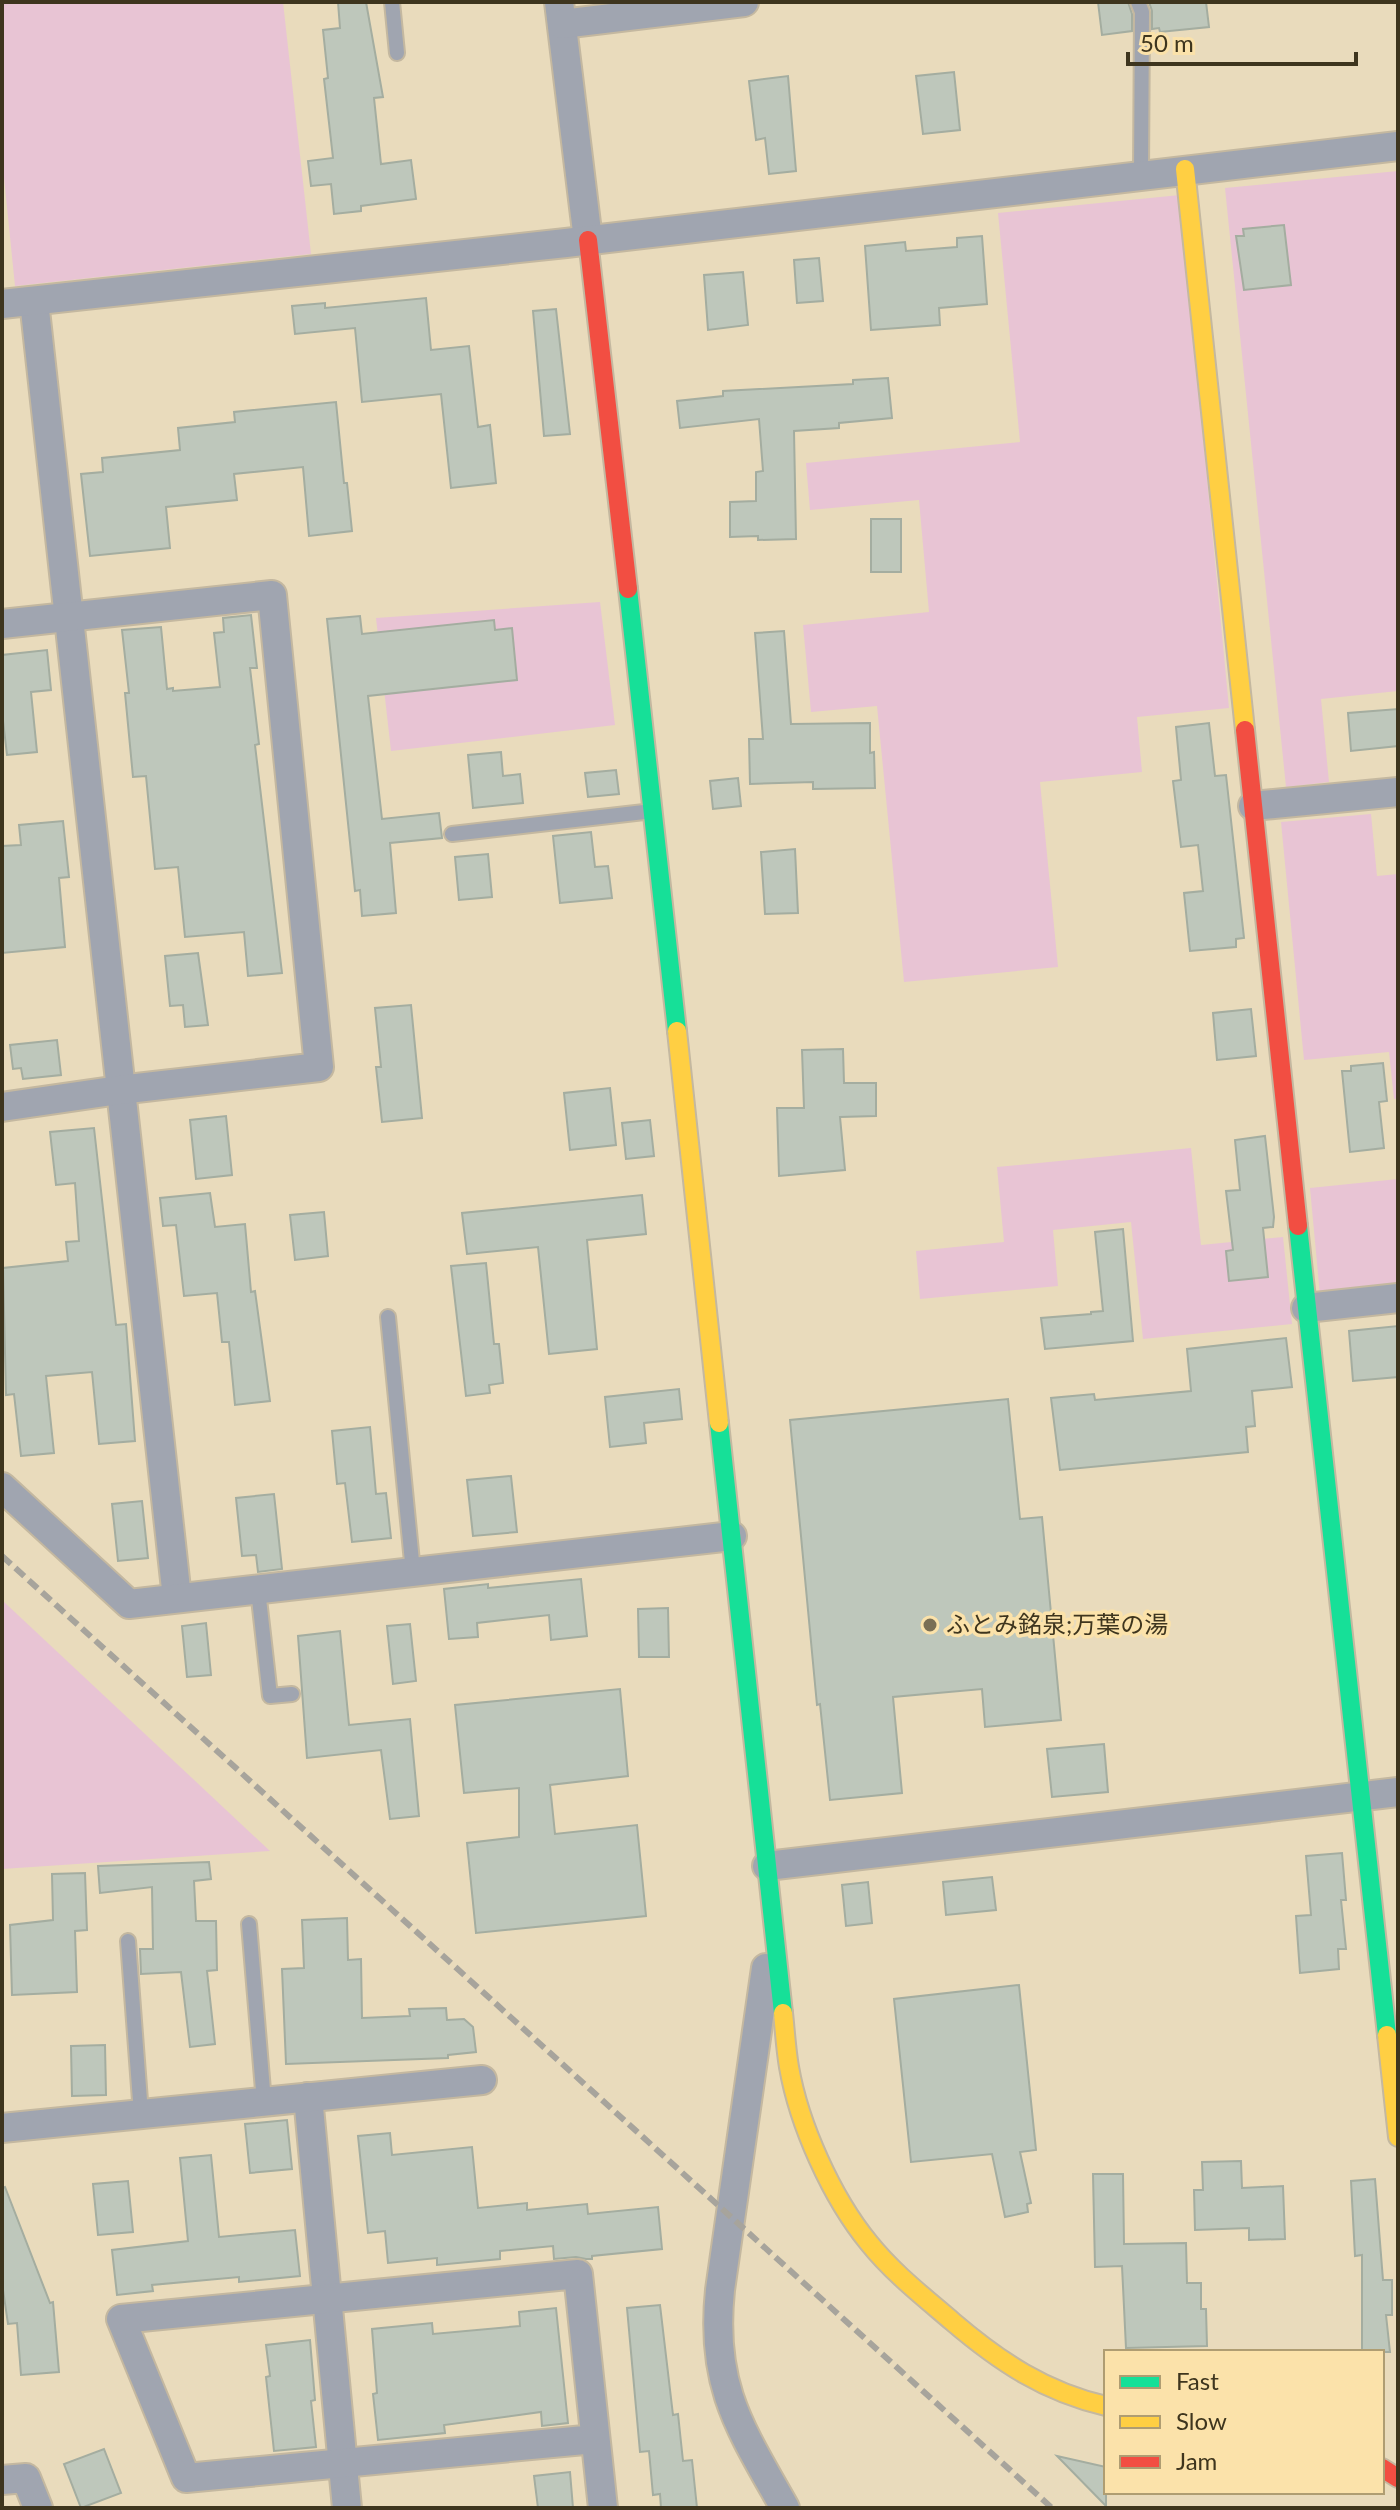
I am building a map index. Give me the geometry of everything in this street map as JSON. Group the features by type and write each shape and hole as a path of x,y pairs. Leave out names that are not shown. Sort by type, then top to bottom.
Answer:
{"street":[{"path":"744,2 560,13 653,811 789,2068 799,2105 836,2193 849,2217 894,2270 990,2353 1020,2373 1045,2386 1104,2405"},
{"path":"2,304 1398,146"},
{"path":"1185,169 1398,2137"},
{"path":"34,301 177,1598"},
{"path":"2,624 272,595 319,1067 2,1107"},
{"path":"1253,806 1398,792"},
{"path":"1306,1308 1398,1298"},
{"path":"2,1487 129,1604 732,1536"},
{"path":"767,1866 1398,1792"},
{"path":"772,1903 763,1999 720,2290 717,2336 726,2394 739,2425 785,2508"},
{"path":"2,2128 482,2080"},
{"path":"308,2097 347,2508"},
{"path":"595,2439 186,2478 121,2319 578,2274 603,2508"},
{"path":"2,2480 26,2478 38,2508"}],"lane":[{"path":"392,2 397,53"},
{"path":"1138,2 1142,12 1141,174"},
{"path":"452,834 653,811"},
{"path":"388,1317 413,1572"},
{"path":"258,1590 270,1696 292,1694"},
{"path":"249,1924 264,2102"},
{"path":"128,1941 141,2114"}],"shaded area":[{"path":"2,2 283,2 311,254 15,286 2,158"},
{"path":"1398,171 1398,691 1321,699 1329,782 1286,787 1225,188"},
{"path":"1180,195 1229,708 1137,717 1142,772 1040,782 1058,967 904,982 877,706 811,712 803,625 929,612 919,500 810,510 806,463 1020,442 998,213"},
{"path":"600,602 615,725 391,751 376,618"},
{"path":"1371,814 1377,876 1398,874 1398,1098 1394,1099 1389,1052 1304,1060 1281,822"},
{"path":"1191,1148 1201,1245 1283,1237 1292,1324 1143,1339 1131,1222 1053,1230 1058,1286 920,1299 916,1251 1004,1242 997,1167"},
{"path":"1398,1179 1398,1288 1320,1295 1310,1188"},
{"path":"3,1601 270,1851 2,1869"}],"building":[{"path":"338,2 366,2 383,97 374,98 381,164 411,160 416,199 361,206 361,211 334,214 331,184 311,186 308,161 333,158 324,79 328,78 323,30 340,28"},
{"path":"1098,2 1128,2 1132,31 1102,35"},
{"path":"1149,2 1206,2 1209,27 1160,32 1159,28 1152,29"},
{"path":"954,72 960,130 923,134 916,76"},
{"path":"788,76 796,171 769,174 765,138 756,140 749,81"},
{"path":"1284,225 1291,285 1244,290 1236,236 1244,236 1243,229"},
{"path":"982,236 987,304 939,308 940,325 871,330 865,246 905,242 906,251 957,247 957,238"},
{"path":"819,258 823,301 797,303 794,260"},
{"path":"743,272 748,325 708,330 704,275"},
{"path":"426,298 431,350 469,346 478,427 490,425 496,483 451,488 441,394 362,402 355,328 295,334 292,306 325,303 325,308"},
{"path":"556,309 570,434 544,436 533,311"},
{"path":"888,378 892,418 839,423 839,428 794,431 796,539 730,537 730,502 756,501 756,472 763,471 759,419 680,428 677,401 723,396 723,391 853,384 853,380"},
{"path":"336,402 352,531 309,536 303,467 234,474 237,500 166,507 170,548 90,556 81,474 103,472 102,458 180,450 178,428 235,422 234,412"},
{"path":"871,519 901,519 901,572 871,572"},
{"path":"251,615 257,668 250,668 259,744 255,745 282,973 248,976 244,932 185,937 178,867 155,869 146,776 133,777 122,630 161,627 167,689 220,687 214,633 224,632 223,618"},
{"path":"360,616 362,634 494,620 495,630 512,628 517,680 368,696 382,819 439,813 442,838 390,843 396,913 362,916 360,890 355,891 327,619"},
{"path":"784,631 791,724 870,723 875,788 813,789 813,782 750,784 749,739 763,739 755,633"},
{"path":"47,650 51,690 31,692 37,752 7,755 2,712 2,655"},
{"path":"1398,709 1398,746 1351,751 1348,713"},
{"path":"1209,723 1215,776 1226,775 1244,938 1236,939 1236,947 1190,951 1184,893 1203,891 1198,845 1181,847 1173,781 1181,780 1176,727"},
{"path":"501,752 503,776 520,774 523,803 473,808 468,755"},
{"path":"616,770 619,794 588,797 585,773"},
{"path":"738,778 741,806 713,809 710,781"},
{"path":"63,821 69,877 59,878 65,947 2,953 2,846 21,845 19,825"},
{"path":"591,832 595,867 608,866 612,898 560,903 553,836"},
{"path":"795,849 798,913 765,914 761,852"},
{"path":"488,854 492,897 459,900 455,857"},
{"path":"198,953 208,1025 185,1027 183,1005 170,1006 165,956"},
{"path":"411,1005 422,1118 382,1122 376,1067 381,1067 375,1008"},
{"path":"1251,1009 1256,1056 1217,1060 1213,1013"},
{"path":"57,1040 61,1075 23,1079 21,1068 13,1069 10,1045"},
{"path":"843,1049 844,1083 876,1083 876,1116 840,1117 845,1170 779,1176 777,1108 804,1108 802,1050"},
{"path":"1383,1063 1387,1101 1379,1102 1384,1148 1350,1152 1342,1071 1351,1071 1351,1066"},
{"path":"610,1088 616,1145 570,1150 564,1093"},
{"path":"226,1116 232,1175 196,1179 190,1120"},
{"path":"650,1120 654,1156 626,1159 622,1123"},
{"path":"94,1128 116,1325 126,1324 135,1441 99,1444 92,1372 46,1376 54,1453 21,1456 14,1394 6,1395 3,1268 68,1261 66,1242 79,1241 75,1183 56,1185 50,1132"},
{"path":"1265,1136 1274,1217 1273,1227 1263,1228 1268,1277 1229,1281 1226,1251 1233,1250 1226,1191 1240,1190 1235,1140"},
{"path":"210,1193 215,1227 245,1224 251,1292 255,1291 270,1401 235,1405 229,1342 222,1342 217,1293 184,1296 176,1225 163,1226 160,1198"},
{"path":"642,1195 646,1234 587,1240 597,1349 549,1354 538,1247 467,1254 462,1213"},
{"path":"324,1212 328,1256 295,1260 290,1215"},
{"path":"1123,1229 1133,1341 1045,1349 1041,1318 1103,1311 1095,1232"},
{"path":"486,1263 494,1344 499,1344 503,1383 489,1385 490,1393 466,1396 451,1266"},
{"path":"1398,1326 1398,1377 1353,1381 1349,1331"},
{"path":"1286,1338 1292,1387 1252,1391 1255,1426 1246,1427 1248,1452 1060,1470 1051,1398 1094,1394 1095,1400 1191,1391 1187,1349"},
{"path":"679,1389 682,1419 644,1423 646,1443 610,1447 605,1397"},
{"path":"1008,1399 1020,1519 1042,1517 1061,1720 985,1727 982,1689 893,1697 902,1793 830,1800 820,1704 817,1705 790,1420"},
{"path":"370,1427 376,1494 386,1493 391,1538 352,1542 345,1483 337,1484 332,1431"},
{"path":"511,1476 517,1532 473,1536 467,1480"},
{"path":"274,1494 282,1569 258,1572 256,1555 242,1556 236,1498"},
{"path":"142,1501 148,1558 118,1561 112,1504"},
{"path":"581,1579 587,1636 551,1640 549,1615 477,1623 478,1637 449,1639 444,1589"},
{"path":"668,1608 669,1657 639,1657 638,1609"},
{"path":"206,1623 211,1675 187,1677 182,1626"},
{"path":"410,1624 416,1681 393,1684 387,1626"},
{"path":"340,1631 349,1725 410,1719 419,1816 390,1819 381,1750 307,1758 298,1636"},
{"path":"620,1689 628,1776 550,1785 555,1834 637,1825 646,1916 476,1933 467,1843 519,1837 519,1788 464,1793 455,1705"},
{"path":"1104,1744 1108,1792 1052,1797 1047,1749"},
{"path":"1342,1853 1346,1900 1341,1900 1346,1949 1338,1949 1339,1969 1300,1973 1296,1916 1311,1915 1306,1856"},
{"path":"209,1862 211,1879 194,1881 196,1921 216,1921 217,1970 207,1971 215,2044 190,2047 181,1972 141,1974 140,1949 153,1949 152,1887 100,1893 98,1866"},
{"path":"85,1873 87,1930 75,1931 77,1992 12,1995 10,1925 53,1920 52,1874"},
{"path":"992,1877 996,1910 946,1915 943,1882"},
{"path":"868,1882 872,1923 846,1926 842,1885"},
{"path":"347,1918 348,1960 361,1959 362,2018 410,2016 409,2009 446,2008 447,2020 464,2019 473,2027 476,2052 448,2055 448,2058 286,2064 282,1969 304,1968 302,1920"},
{"path":"1019,1985 1036,2150 1020,2152 1031,2203 1027,2204 1028,2212 1005,2217 992,2154 911,2162 894,1999"},
{"path":"105,2045 106,2095 72,2096 71,2046"},
{"path":"287,2120 292,2169 250,2173 245,2124"},
{"path":"390,2133 392,2155 472,2147 478,2208 527,2203 527,2210 587,2204 588,2214 658,2207 662,2249 592,2256 592,2259 554,2259 553,2246 500,2251 500,2259 437,2265 437,2258 388,2263 385,2231 368,2233 358,2136"},
{"path":"211,2155 219,2237 295,2230 300,2276 239,2282 239,2277 152,2285 153,2291 117,2295 112,2250 188,2241 180,2158"},
{"path":"1241,2161 1242,2188 1283,2186 1285,2239 1249,2240 1249,2228 1195,2230 1194,2190 1203,2190 1202,2162"},
{"path":"1093,2174 1123,2174 1124,2244 1186,2243 1187,2283 1201,2283 1201,2309 1206,2309 1207,2346 1126,2348 1122,2266 1095,2267"},
{"path":"1375,2179 1383,2280 1392,2280 1392,2315 1386,2315 1390,2352 1362,2350 1362,2255 1355,2256 1351,2181"},
{"path":"128,2181 133,2232 98,2235 93,2184"},
{"path":"5,2187 50,2303 53,2302 59,2372 21,2375 17,2323 8,2324 2,2283 2,2188"},
{"path":"660,2305 673,2415 678,2414 683,2461 692,2460 697,2508 661,2508 660,2494 653,2495 649,2451 640,2452 627,2308"},
{"path":"556,2308 568,2423 542,2426 541,2412 444,2425 445,2433 378,2440 373,2394 377,2393 372,2329 432,2323 433,2334 520,2326 519,2312"},
{"path":"310,2340 315,2400 311,2401 316,2447 274,2451 266,2377 270,2376 266,2345"},
{"path":"104,2449 121,2493 81,2508 64,2464"},
{"path":"1057,2456 1104,2467 1106,2506"},
{"path":"570,2472 573,2508 538,2508 534,2476"}],"railway":[{"path":"2,1556 1052,2508"}],"traffic: fast":[{"path":"628,589 677,1031"},
{"path":"1298,1226 1387,2035"},
{"path":"719,1423 783,2013"}],"traffic: slow":[{"path":"1185,169 1245,730"},
{"path":"677,1031 719,1423"},
{"path":"783,2013 789,2067 809,2136 842,2205 869,2243 920,2294 1006,2362 1063,2393 1104,2405"},
{"path":"1387,2035 1398,2137"}],"traffic: jam":[{"path":"588,240 628,589"},
{"path":"1245,730 1298,1226"},
{"path":"1384,2469 1398,2478"}],"place":[{"name":"ふとみ銘泉;万葉の湯","path":"930,1625"}]}
